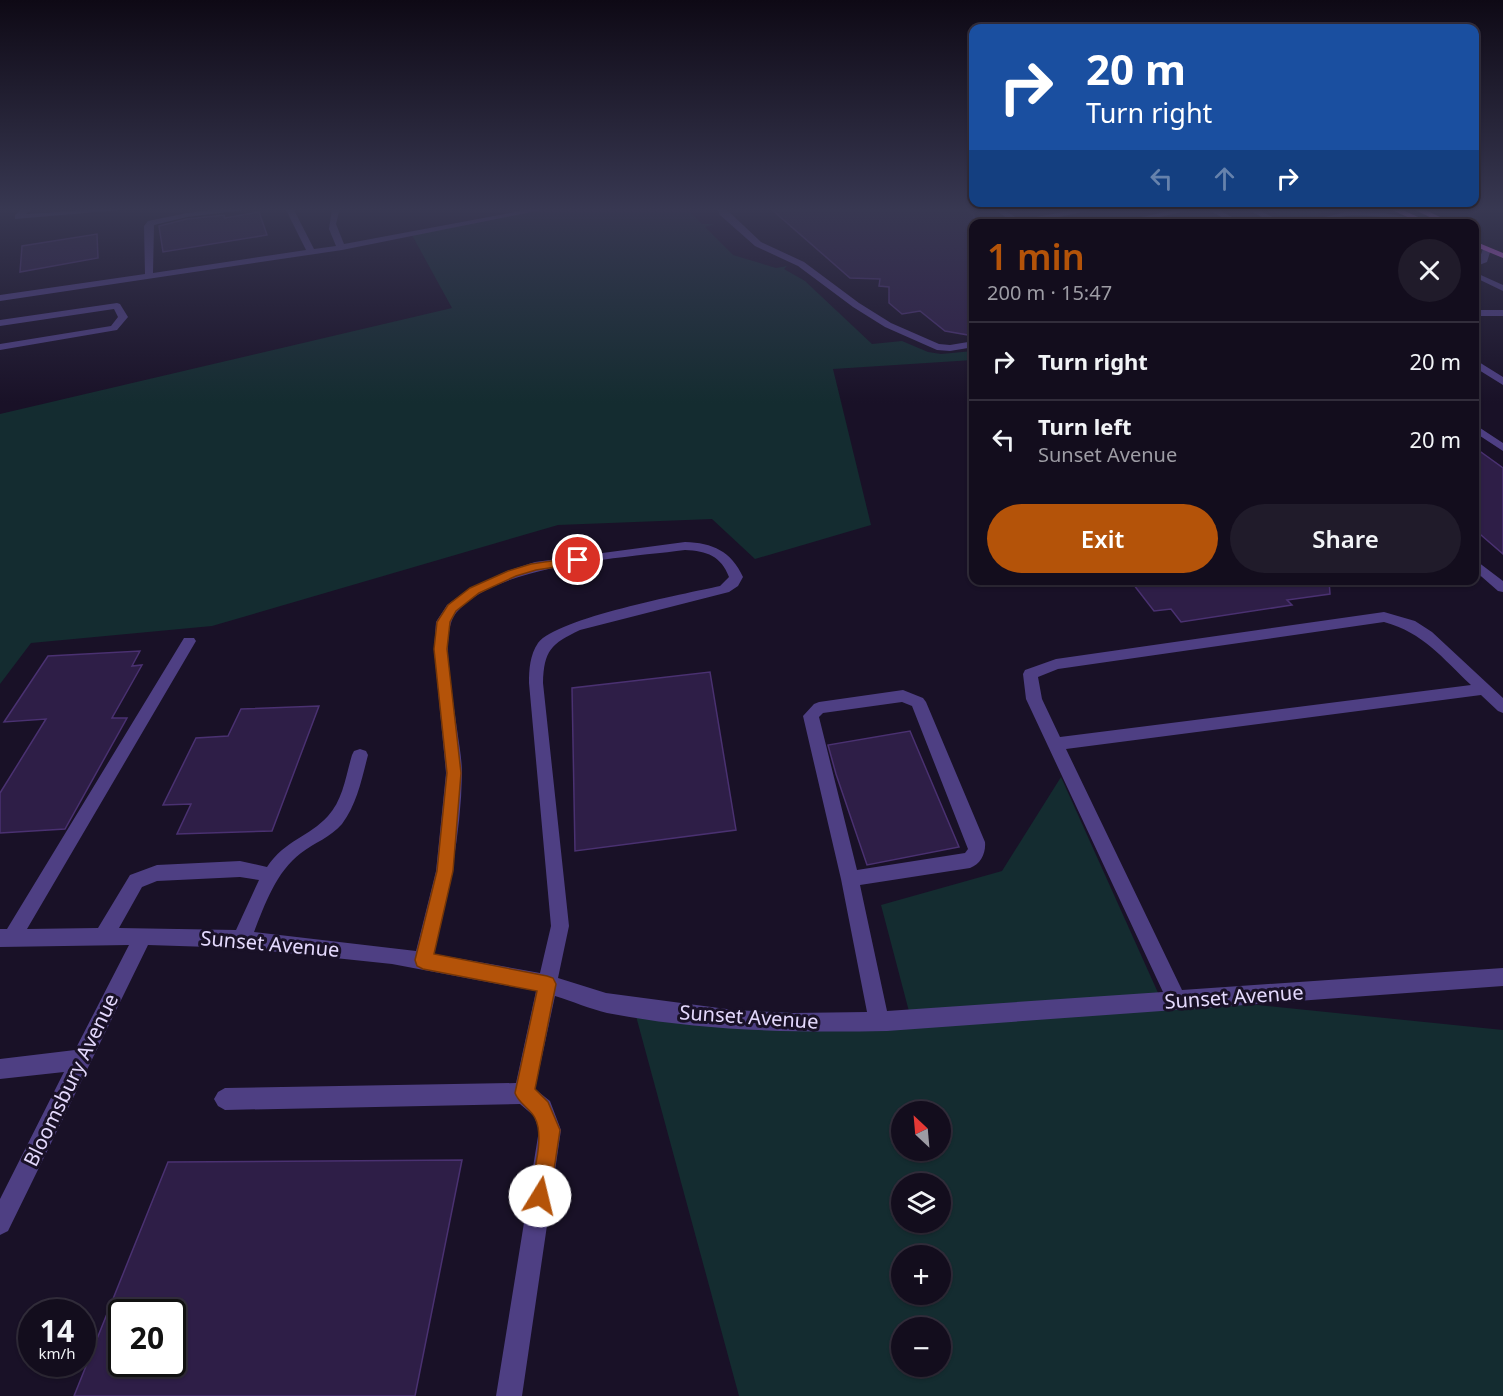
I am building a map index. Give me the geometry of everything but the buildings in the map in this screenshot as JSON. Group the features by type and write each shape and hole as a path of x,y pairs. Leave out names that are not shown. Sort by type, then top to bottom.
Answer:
{"street":[{"path":"0,298 168,273"},
{"path":"813,273 856,305 888,325 937,347 950,348 969,345"},
{"path":"1479,276 1501,287"},
{"path":"1483,287 1501,287"},
{"path":"0,323 117,306 123,316 114,328 0,347"},
{"path":"1479,313 1503,313"},
{"path":"1479,366 1503,382"},
{"path":"1488,372 1503,370"},
{"path":"1479,431 1503,448"},
{"path":"423,960 445,871 454,773 441,649 443,622 452,608 475,591 535,566 685,546 704,546 722,554 736,577 733,583 724,589 576,626 554,637 542,648 536,660 536,683 560,926 524,1093"},
{"path":"1479,567 1503,588"},
{"path":"1177,1001 1034,699 1030,674 1056,664 1384,617 1410,624 1427,635 1503,707"},
{"path":"6,938 189,641"},
{"path":"1055,744 1484,689"},
{"path":"850,879 970,860 977,850 976,842 918,702 911,698 903,696 819,708 811,716 850,879 879,1021"},
{"path":"241,939 270,875 285,856 330,825 347,800 360,755"},
{"path":"103,937 136,881 157,873 193,869 240,869 270,875"},
{"name":"Sunset Avenue","path":"6,938 143,936 241,939 423,960 547,984 606,1003 734,1020 793,1023 879,1021 1503,977"},
{"name":"Bloomsbury Avenue","path":"0,1223 143,936"},
{"path":"0,1069 81,1060"},
{"path":"225,1099 524,1093 542,1109 550,1130 509,1396"}],"green space":[{"path":"433,273 791,273 805,281 872,344 902,341 928,352 941,354 969,351 969,360 833,369 871,525 755,559 712,519 558,525 212,626 31,643 0,684 0,414 452,308"},
{"path":"1061,777 1159,995 1503,1030 1503,1396 739,1396 633,1005 911,1019 881,905 1002,871"}],"route":[{"path":"540,1196 550,1130 542,1109 524,1093 547,984 423,960 445,871 454,773 441,649 443,622 452,608 475,591 535,566 578,560"}]}
